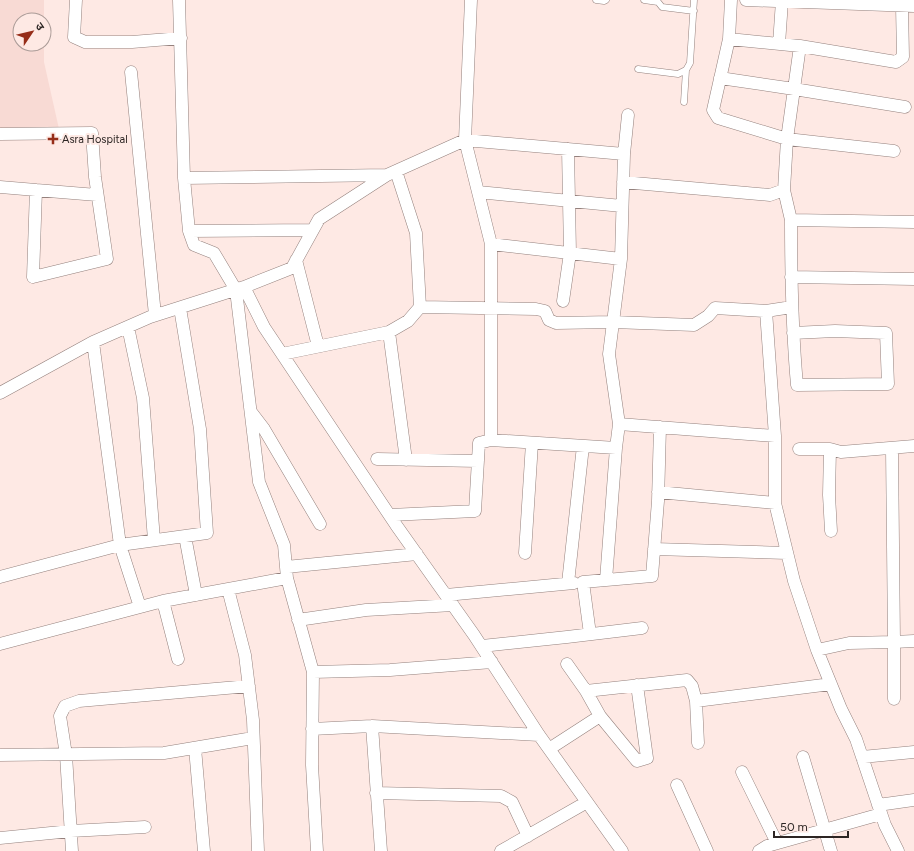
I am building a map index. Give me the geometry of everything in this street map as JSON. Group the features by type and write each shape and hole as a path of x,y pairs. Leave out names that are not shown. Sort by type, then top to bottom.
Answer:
{"street":[{"path":"76,0 74,37 85,42 132,42 181,38"},
{"path":"179,0 184,178 189,231 194,245 214,253 240,289 390,516 482,646 539,735 622,851"},
{"path":"471,0 465,140 491,244 491,440"},
{"path":"731,0 729,39 713,110 718,118 787,139 894,151"},
{"path":"729,39 800,46 896,62 903,57 908,6 746,0"},
{"path":"779,44 782,1"},
{"path":"793,333 836,331 886,333 888,384 797,385 793,333 792,307 791,220 784,190 787,139 800,46"},
{"path":"131,72 155,315"},
{"path":"720,78 794,88 905,107"},
{"path":"606,580 619,424 609,354 621,259 624,154 628,115"},
{"path":"0,134 92,133 97,195 107,259 33,277 36,190"},
{"path":"0,393 93,342 155,315 240,289 292,268 319,219 391,173 465,140 624,154"},
{"path":"563,301 570,253 568,149"},
{"path":"184,178 391,173"},
{"path":"282,354 389,332 408,321 420,307 416,233 391,173"},
{"path":"623,182 770,195 784,190"},
{"path":"0,186 97,195"},
{"path":"478,192 622,206"},
{"path":"791,220 914,222"},
{"path":"189,231 313,230"},
{"path":"491,244 621,259"},
{"path":"296,260 318,346"},
{"path":"791,277 914,279"},
{"path":"240,289 250,411 259,482 284,545 286,572 313,672 312,765 317,851"},
{"path":"420,307 536,309 545,311 549,320 556,323 613,322 694,325 708,316 715,308 766,311 792,307"},
{"path":"0,577 120,545 207,533 200,429 180,308"},
{"path":"766,311 775,436 775,503 787,553 794,581 817,650 841,709 856,739 880,809 898,851"},
{"path":"128,327 143,398 154,540"},
{"path":"389,332 406,460"},
{"path":"93,342 120,545 140,607"},
{"path":"250,411 264,429 320,524"},
{"path":"619,424 775,436"},
{"path":"298,620 568,583 652,576 658,492 660,427"},
{"path":"390,516 475,511 478,443 491,440 616,448"},
{"path":"525,553 532,443"},
{"path":"568,583 583,446"},
{"path":"799,449 830,449 841,452 914,446"},
{"path":"892,448 894,699"},
{"path":"830,449 829,495 831,531"},
{"path":"377,459 478,461"},
{"path":"658,492 775,503"},
{"path":"185,536 196,595"},
{"path":"654,549 787,553"},
{"path":"0,644 164,601 228,589 286,572 417,554"},
{"path":"584,582 590,634"},
{"path":"228,589 245,655 253,720 258,851"},
{"path":"164,601 178,659"},
{"path":"482,646 642,628"},
{"path":"817,650 849,643 914,641"},
{"path":"313,672 390,670 492,662"},
{"path":"567,664 586,691 600,716 637,761 647,758 637,686"},
{"path":"586,691 687,680 692,686 696,701 698,743"},
{"path":"696,701 831,684"},
{"path":"72,851 66,755 60,716 65,706 79,701 249,686"},
{"path":"549,749 600,716"},
{"path":"312,729 372,726 539,735"},
{"path":"372,726 381,851"},
{"path":"0,755 164,753 253,738"},
{"path":"195,748 204,851"},
{"path":"862,757 914,752"},
{"path":"803,757 831,851"},
{"path":"742,772 768,848 825,830 880,809 914,800"},
{"path":"677,785 708,851"},
{"path":"376,793 502,796 512,802 528,836"},
{"path":"501,851 587,802"},
{"path":"0,838 145,826"}],"lane":[{"path":"596,0 606,0"},
{"path":"644,0 658,2 662,7 694,11"},
{"path":"684,102 686,70 690,63 694,0"},
{"path":"638,69 678,74 686,70"}],"shaded area":[{"path":"0,0 44,0 44,12 12,12 12,52 44,52 44,62 59,129 0,129"}],"place":[{"name":"Asra Hospital","path":"53,139"}]}
